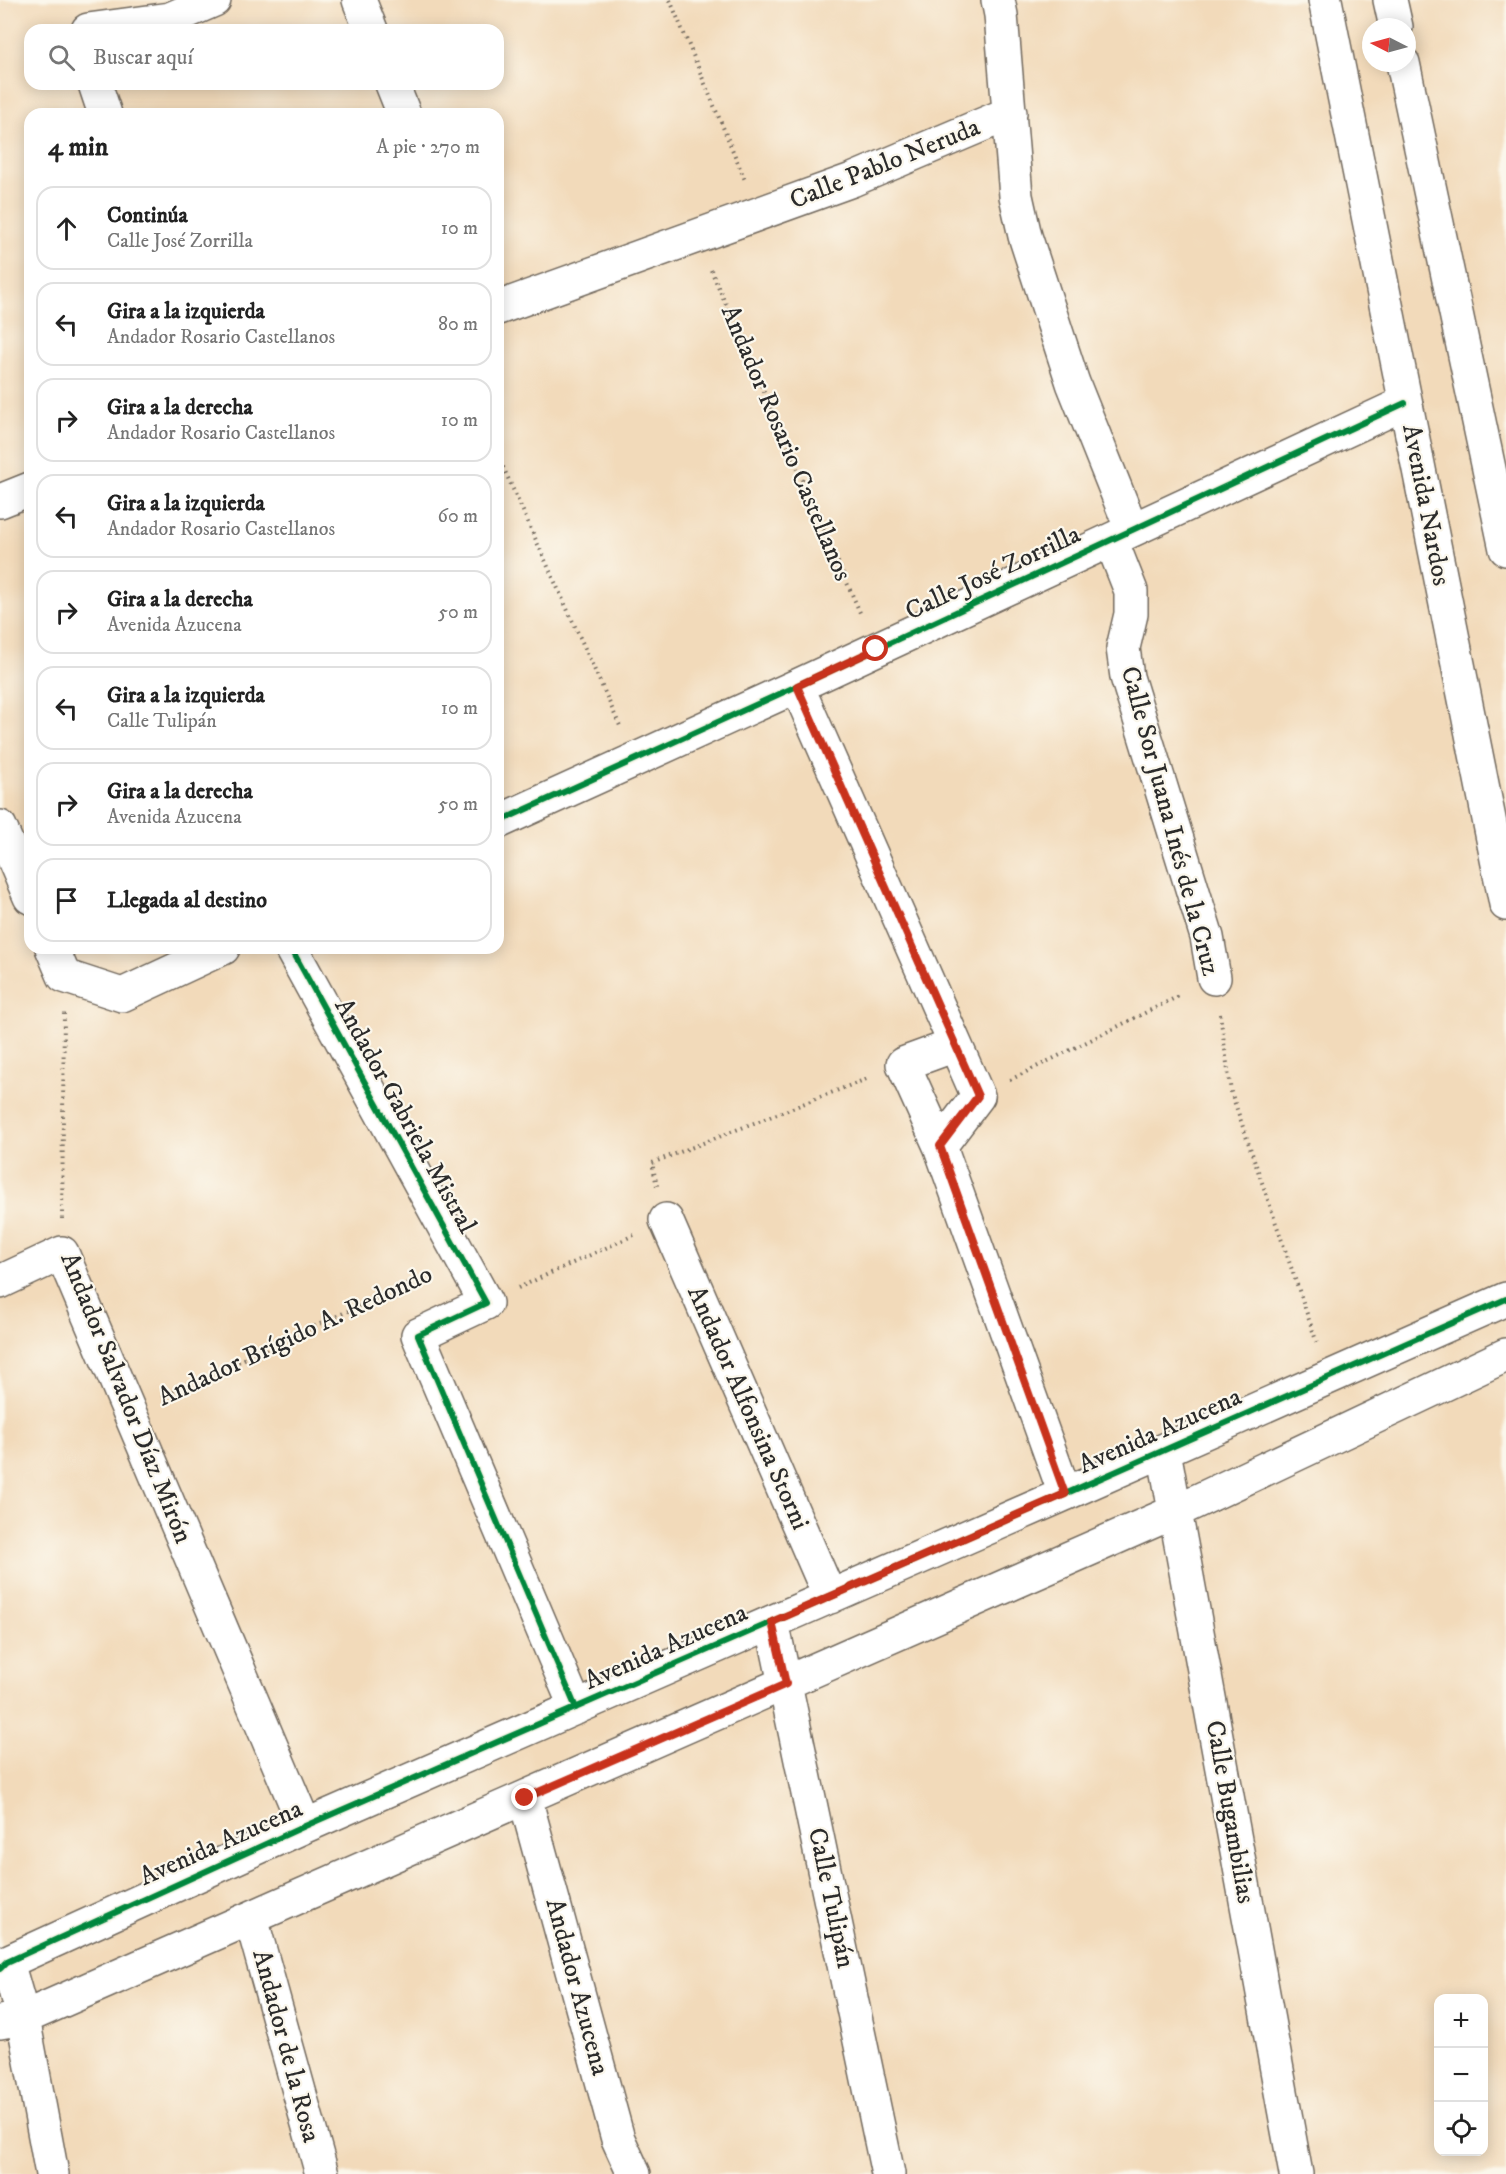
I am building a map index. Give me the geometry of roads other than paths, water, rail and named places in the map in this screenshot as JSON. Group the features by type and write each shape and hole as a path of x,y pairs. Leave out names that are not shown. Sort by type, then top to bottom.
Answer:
{"street":[{"path":"133,24 170,19 214,0"},
{"path":"358,0 368,24"},
{"name":"Calle Sor Juana Inés de la Cruz","path":"998,0 1016,196 1025,236 1121,535 1131,591 1131,614 1123,648 1127,677 1207,937 1214,978"},
{"name":"Avenida Nardos","path":"1325,0 1506,904"},
{"path":"1390,0 1393,18"},
{"path":"1405,72 1506,549"},
{"path":"97,90 103,108"},
{"path":"394,90 402,108"},
{"name":"Calle Pablo Neruda","path":"504,306 852,180 1010,113"},
{"name":"Calle José Zorrilla","path":"504,819 797,686 1405,403"},
{"path":"0,501 24,491"},
{"path":"797,686 978,1096 940,1146"},
{"path":"0,827 24,883"},
{"path":"58,962 122,994 210,954"},
{"name":"Andador Gabriela Mistral","path":"294,954 486,1303"},
{"path":"956,1045 903,1064 940,1146 1065,1494"},
{"name":"Andador Alfonsina Storni","path":"666,1220 830,1597"},
{"name":"Andador Salvador Díaz Mirón","path":"0,1281 62,1253 305,1826"},
{"name":"Avenida Azucena","path":"4,1966 305,1826 1506,1299"},
{"name":"Andador Brígido A. Redondo","path":"486,1303 418,1335 576,1708"},
{"path":"11,2020 251,1918 1174,1512 1506,1355"},
{"name":"Calle Bugambilias","path":"1164,1451 1296,2174"},
{"name":"Calle Tulipán","path":"772,1622 888,2174"},
{"name":"Andador Azucena","path":"525,1798 618,2139 634,2174"},
{"name":"Andador de la Rosa","path":"251,1918 322,2174"},
{"path":"4,1966 11,2020 52,2174"}]}
